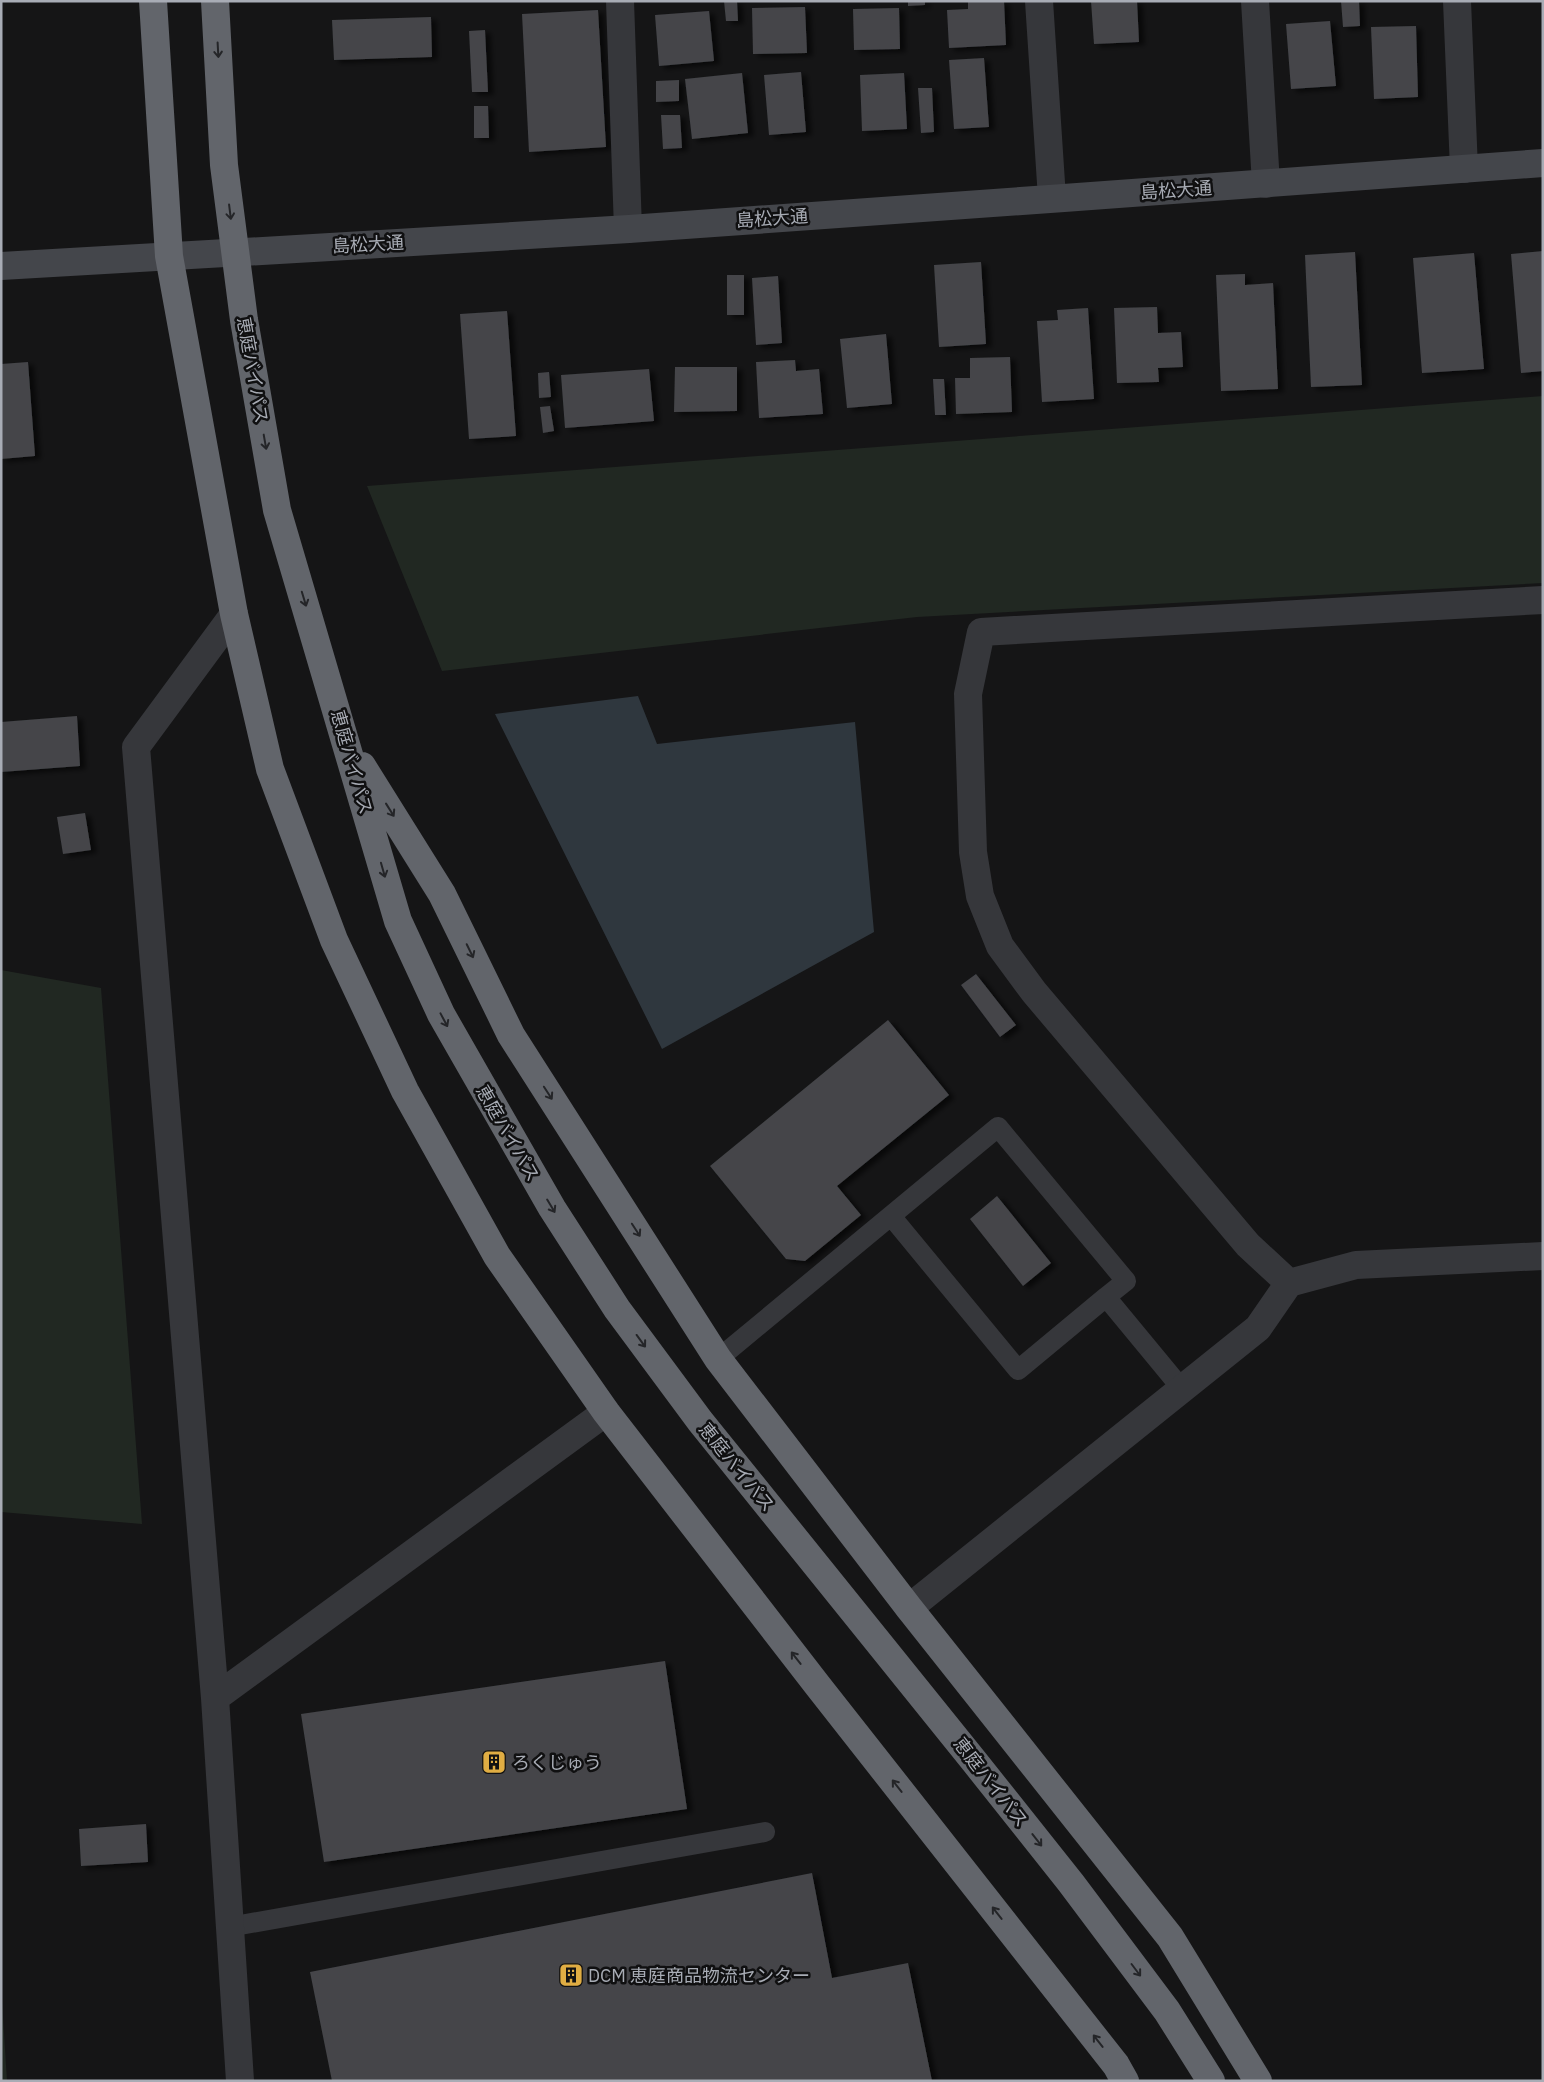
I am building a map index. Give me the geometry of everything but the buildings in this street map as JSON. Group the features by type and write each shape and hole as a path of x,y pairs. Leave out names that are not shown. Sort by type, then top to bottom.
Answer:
{"highway":[{"path":"152,1 169,256 234,614 270,769 334,940 405,1091 496,1256 606,1412 812,1679 1116,2065 1126,2081"},
{"name":"恵庭バイパス","path":"215,1 224,165 244,320 277,510 398,921 441,1014 552,1208 617,1309 700,1421 1070,1883 1167,2011 1210,2081"},
{"path":"345,739 442,894 511,1035 718,1359 909,1608 1170,1937 1258,2081"}],"street":[{"path":"620,1 628,229"},
{"path":"1039,1 1052,198"},
{"path":"1255,1 1266,184"},
{"path":"1456,1 1464,169"},
{"name":"島松大通","path":"1,266 235,254 628,229 1543,163"},
{"path":"1289,1283 1248,1245 1034,992 1000,946 980,896 973,852 968,694 981,632 1543,600"},
{"path":"234,614 136,747 215,1698 240,2081"},
{"path":"909,1608 1258,1328 1289,1283 1356,1265 1543,1256"},
{"path":"215,1698 606,1412"}],"lane":[{"path":"718,1359 998,1127 1126,1281 1018,1370 891,1216"},
{"path":"1106,1297 1182,1389"},
{"path":"229,1927 765,1832"}],"shaded area":[{"path":"1543,396 1543,583 917,617 442,671 367,486"},
{"path":"638,696 657,744 855,722 874,932 662,1049 495,714"},
{"path":"1,970 101,988 142,1524 1,1512"},
{"path":"1,1985 7,2081 1,2081"}],"place":[{"name":"ろくじゅう","path":"494,1762"},
{"name":"DCM 恵庭商品物流センター","path":"571,1975"}]}
